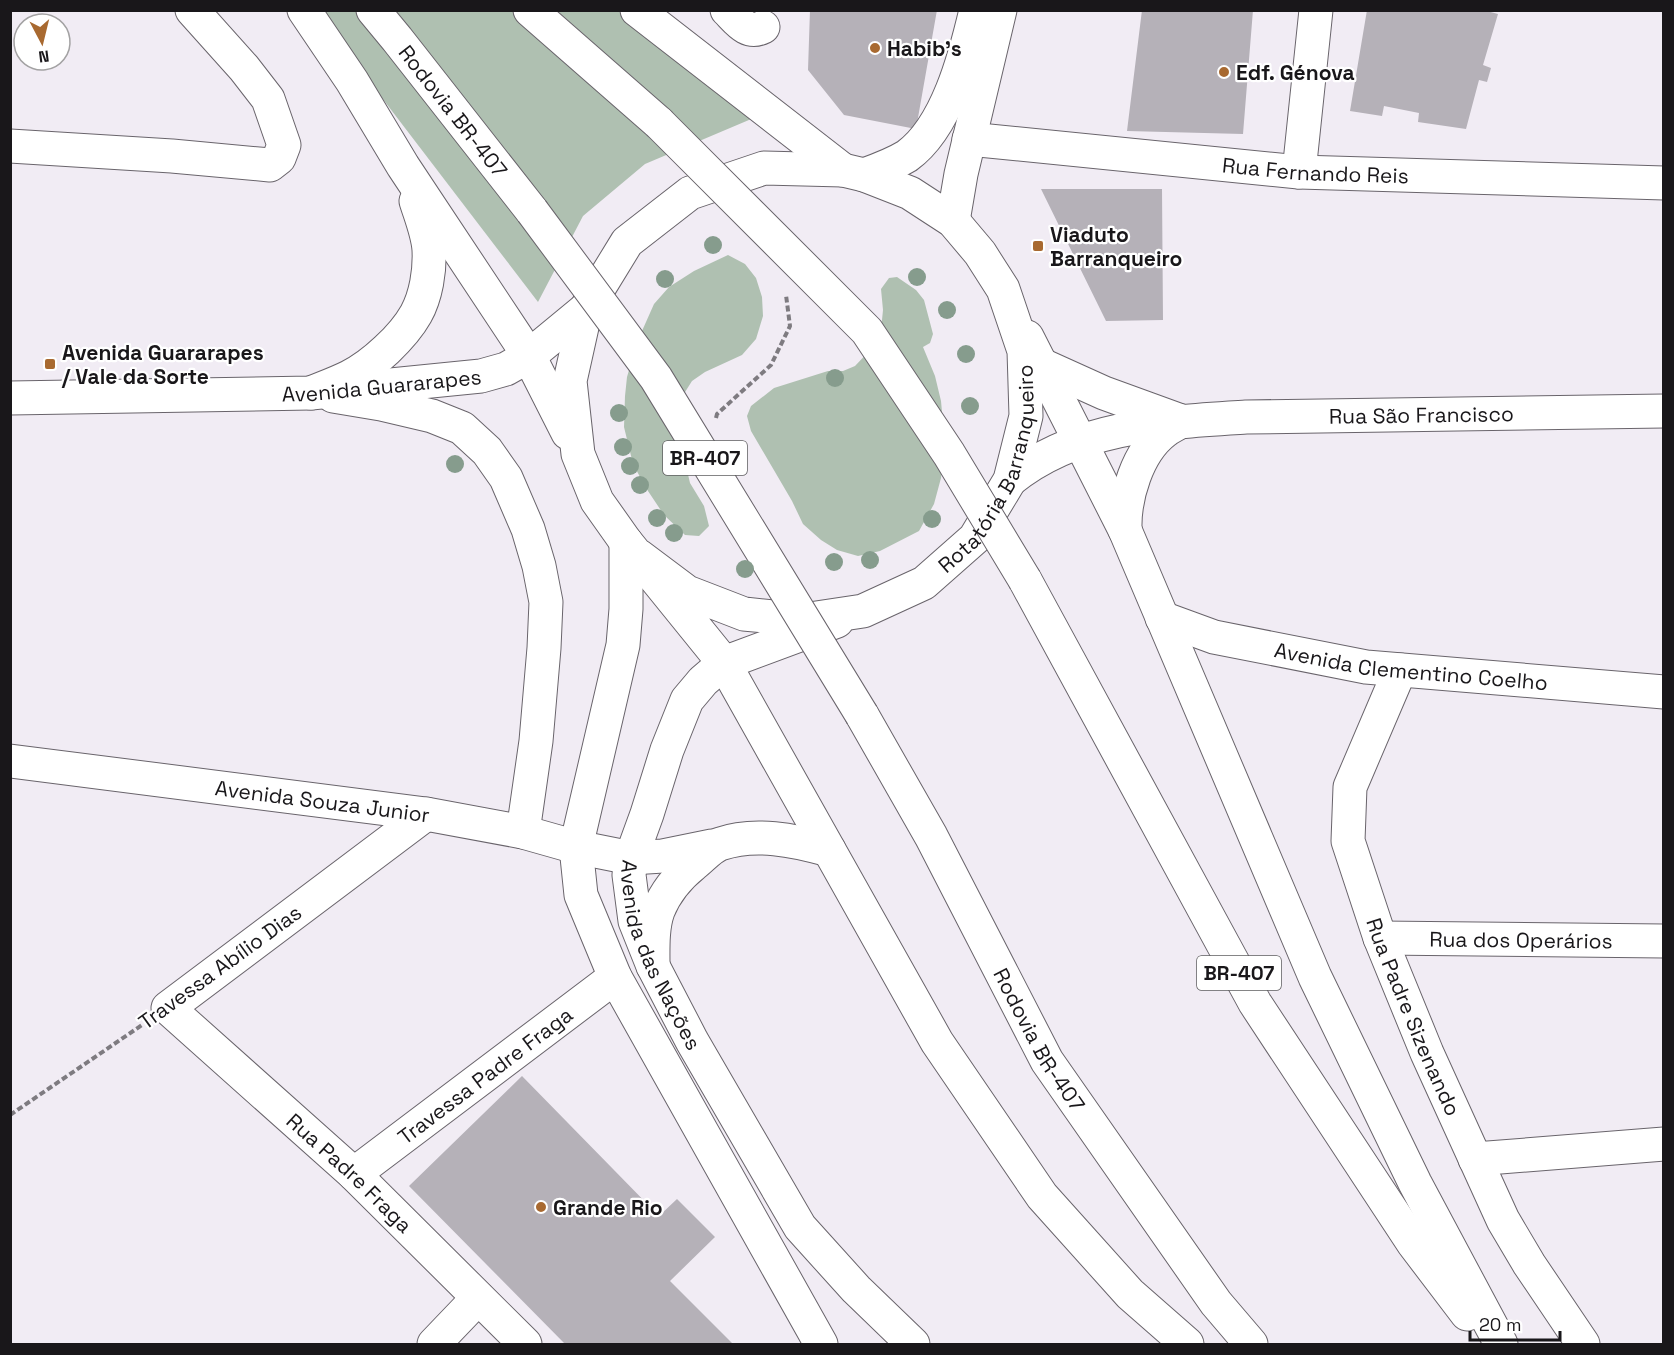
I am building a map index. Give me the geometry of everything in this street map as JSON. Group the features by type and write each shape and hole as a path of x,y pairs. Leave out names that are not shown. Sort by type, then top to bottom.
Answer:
{"main road":[{"path":"10,146 172,156 270,165 279,158 284,145 268,99 244,68 192,10"},
{"path":"304,10 352,81 403,166 530,356 578,454"},
{"name":"Rodovia BR-407","path":"373,10 532,211 656,378 862,715 931,836 1047,1060 1216,1303 1251,1344"},
{"name":"BR-407","path":"530,10 659,123 867,331 950,454 1025,580 1255,1004 1413,1243 1490,1344"},
{"path":"637,10 854,172 878,170 906,156 926,139 938,122 955,82 970,38 976,10"},
{"path":"727,10 750,30 755,31 763,27"},
{"path":"953,221 969,139 1000,10"},
{"path":"1299,172 1316,10"},
{"name":"Rua Fernando Reis","path":"969,139 1299,172 1664,183"},
{"path":"310,393 351,376 376,359 400,336 416,313 426,285 429,251 424,223 403,166"},
{"name":"Rotatória Barranqueiro","path":"764,168 854,172 909,193 953,221 980,253 1003,289 1024,351 1026,416 1010,480 975,538 924,583 863,611 803,620 744,614 687,592 633,549 597,501 578,454 570,381 586,309 627,242 690,193 764,168"},
{"path":"1003,289 1125,530 1315,977 1415,1183 1501,1344"},
{"name":"Avenida Guararapes","path":"10,398 310,393 481,376 506,369 530,356 586,309"},
{"path":"1042,365 1104,393 1181,421"},
{"path":"310,393 391,406 432,416 462,428 487,451 506,478 528,529 539,566 546,602 537,741 523,832"},
{"name":"Rua São Francisco","path":"1010,480 1025,467 1079,442 1103,434 1181,421 1246,417 1664,411"},
{"path":"1125,530 1126,500 1136,472 1155,442 1164,432 1181,421"},
{"path":"633,549 724,663 937,1042 1042,1196 1130,1294 1187,1344"},
{"name":"Avenida das Nações","path":"633,549 623,645 576,847 581,895 615,977 821,1344"},
{"name":"Avenida das Nações","path":"863,611 724,663 703,681 687,700 667,750 631,858 628,875 635,921 653,966 692,1041 800,1227 856,1289 914,1344"},
{"name":"Avenida Clementino Coelho","path":"1162,618 1214,637 1366,667 1664,692"},
{"name":"Rua Padre Sizenando","path":"1400,670 1350,787 1348,841 1380,938 1427,1053 1503,1220 1529,1264 1583,1344"},
{"name":"Avenida Souza Junior","path":"10,761 426,814 523,832 576,847 631,858 663,856 759,838 803,843 829,850"},
{"name":"Travessa Abílio Dias","path":"168,1008 426,814"},
{"path":"653,966 654,924 658,910 682,873 717,845"},
{"name":"Rua dos Operários","path":"1380,938 1664,940"},
{"name":"Travessa Padre Fraga","path":"354,1174 615,977"},
{"name":"Rua Padre Fraga","path":"168,1008 354,1174 525,1344"},
{"path":"1475,1159 1664,1144"},
{"path":"764,1244 800,1227"},
{"path":"434,1344 478,1298"}],"path":[{"path":"715,424 717,414 771,365 790,326 784,285"},
{"name":"Travessa Abílio Dias","path":"10,1115 168,1008"}],"green space":[{"path":"320,11 618,11 756,117 645,164 583,216 538,302 379,94"},
{"path":"728,255 745,264 756,278 762,297 763,316 756,339 742,355 705,372 692,381 680,400 683,453 690,483 704,506 709,526 699,536 685,535 664,515 633,464 624,427 627,377 638,340 654,304 669,287 694,271"},
{"path":"897,277 916,290 924,300 933,334 930,343 923,347 935,376 941,401 944,449 941,478 934,504 919,531 880,551 858,556 837,550 803,524 751,431 747,416 751,406 774,388 828,371 843,371 855,366 874,346 881,330 883,310 881,289 889,278"}],"building":[{"path":"810,10 937,10 916,129 844,115 808,70"},
{"path":"1142,10 1253,10 1243,134 1127,131"},
{"path":"1367,10 1436,12 1436,10 1483,10 1498,14 1483,65 1491,68 1487,82 1479,80 1466,129 1418,122 1419,113 1384,106 1382,116 1350,111"},
{"path":"1041,189 1162,189 1163,320 1106,321"},
{"name":"Grande Rio","path":"522,1076 659,1216 677,1199 715,1237 670,1281 733,1344 565,1344 409,1186"}],"place":[{"name":"Habib's","path":"875,48"},
{"name":"Edf. Génova","path":"1224,72"},
{"name":"Viaduto Barranqueiro","path":"1038,246"},
{"name":"Avenida Guararapes / Vale da Sorte","path":"50,364"},
{"name":"Grande Rio","path":"541,1207"}]}
